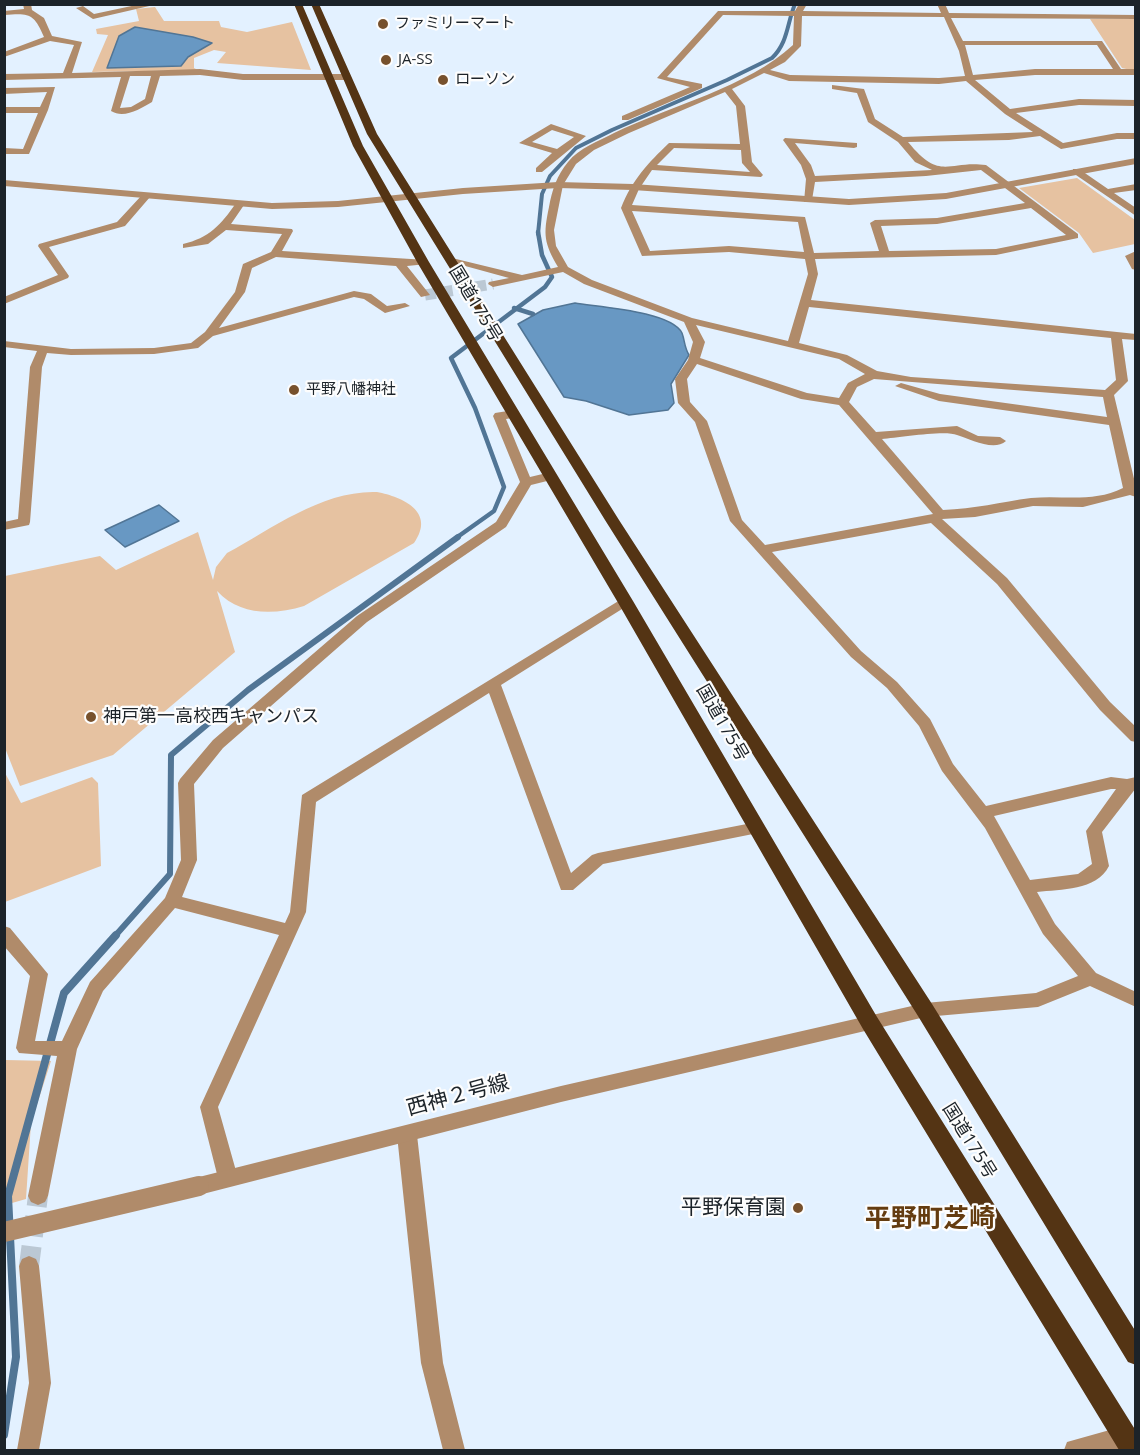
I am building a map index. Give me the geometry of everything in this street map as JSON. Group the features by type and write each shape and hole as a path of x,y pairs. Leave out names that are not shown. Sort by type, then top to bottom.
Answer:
{"highway":[{"name":"国道175号","path":"298,4 327,78 386,199 625,601 870,1023 1128,1444"},
{"name":"国道175号","path":"315,4 372,134 410,197 925,1010 1136,1354"}],"street":[{"path":"80,8 93,17 154,4"},
{"path":"656,4 703,4"},
{"path":"709,4 721,13 1136,17"},
{"path":"772,4 781,12"},
{"path":"803,4 798,14 797,46 782,60 723,90 601,142 572,162 558,185 549,230 551,246 564,269 588,282 688,320 793,343 843,357 886,382 939,397 1114,422"},
{"path":"941,4 959,43 970,73 969,79"},
{"path":"4,13 28,8 41,20 49,38"},
{"path":"648,167 758,175 747,163 745,116 734,92 660,78 721,13"},
{"path":"4,55 49,38 79,44 66,76"},
{"path":"959,43 1099,43 1119,72"},
{"path":"763,70 798,83 861,91 871,120 901,140 918,160 941,170"},
{"path":"4,77 200,72 243,77 347,77"},
{"path":"789,78 939,81 1035,72 1136,72"},
{"path":"126,74 115,111 133,110 149,100 156,74"},
{"path":"969,79 1008,112 1061,146 1118,136 1136,136"},
{"path":"641,124 625,118 699,86"},
{"path":"4,91 52,89 26,152 4,151"},
{"path":"1008,112 1079,102 1136,103"},
{"path":"4,110 44,110"},
{"path":"558,152 524,143 551,127 601,142"},
{"path":"901,140 934,137 1016,138 1044,133"},
{"path":"539,170 558,152 581,136"},
{"path":"807,200 811,179 806,165 788,140 854,145"},
{"path":"745,147 672,146 648,167 633,187 626,208 646,254 729,249 811,256 996,252 1074,236 984,167 867,177 811,179"},
{"path":"4,183 239,205 339,204 558,185 633,187 849,202 946,196 1136,161"},
{"path":"1076,171 1136,213"},
{"path":"1104,192 1136,187"},
{"path":"4,301 64,276 43,246 121,224 145,197"},
{"path":"187,246 202,244 226,227 239,205"},
{"path":"885,255 875,223 937,221 1032,205"},
{"path":"626,208 802,219 813,274 793,343"},
{"path":"226,227 288,231 275,254"},
{"path":"4,344 71,352 154,351 195,346 209,334 240,292 247,266 275,254 399,263 423,262"},
{"path":"1136,254 1130,256 1136,267"},
{"path":"452,261 522,278"},
{"path":"399,263 425,295"},
{"path":"493,284 564,269"},
{"path":"209,334 354,294 367,296 385,310 405,306"},
{"path":"805,303 1116,337 1136,337"},
{"path":"688,320 699,342 694,360 681,379 684,403 701,421 736,521 856,654 892,685 925,723 947,766 983,813 1049,929 1090,978 1136,1000"},
{"path":"843,402 852,385 874,374 911,380 1108,394 1122,381 1116,337"},
{"path":"4,526 24,522 36,367 43,349"},
{"path":"694,360 723,366 820,401 843,402 937,516 1002,581 1105,706 1136,737"},
{"path":"762,550 937,516 975,513 1033,502 1083,503 1133,492 1108,394"},
{"path":"514,414 499,416 526,482"},
{"path":"873,436 957,430 976,439 1000,441"},
{"path":"38,1196 68,1048 96,987 172,901 189,860 186,783 218,744 362,619 501,524 526,482 551,476"},
{"path":"228,1178 209,1107 298,912 308,799 625,601"},
{"path":"493,683 567,885 598,859 757,828"},
{"path":"983,813 1112,783 1131,783"},
{"path":"1024,887 1082,880 1101,866 1094,831 1131,783"},
{"path":"172,901 290,931"},
{"path":"4,933 39,974 25,1048 68,1048"},
{"name":"西神２号線","path":"4,1232 407,1135 561,1094 925,1010 1038,1000 1090,978"},
{"path":"1118,991 1136,983"},
{"path":"407,1135 432,1363 454,1450"},
{"path":"28,1450 40,1383 29,1266"},
{"path":"1075,1450 1128,1444"}],"shaded area":[{"path":"155,7 164,21 219,21 221,27 247,32 292,22 311,70 217,63 226,52 214,50 194,58 194,68 198,70 92,72 108,35 97,34 96,29 139,21 136,9"},
{"path":"1090,19 1135,19 1135,71 1122,68"},
{"path":"1077,178 1135,220 1135,244 1093,253 1079,233 1019,188"},
{"path":"377,492 406,502 419,515 420,532 414,543 304,606 293,609 269,612 247,609 226,599 217,591 235,652 113,755 20,786 5,748 5,576 100,556 116,570 198,532 213,580 216,567 227,553 280,522 337,497"},
{"path":"4,771 21,803 92,777 98,783 101,866 5,902"},
{"path":"5,1060 51,1061 31,1123 26,1199 5,1205"}],"water":[{"path":"135,27 193,37 212,43 188,57 181,66 107,68 119,36"},
{"path":"575,303 649,315 675,326 682,333 689,355 671,384 674,403 668,410 629,415 586,401 564,397 518,324 543,310"},
{"path":"159,505 179,521 125,547 105,530"}],"waterway":[{"path":"538,233 542,194 550,176 576,148 772,58 784,39 795,4"},
{"path":"516,309 545,287 552,277 542,255 538,233"},
{"path":"456,538 494,511 504,487 475,408 451,358 516,309"},
{"path":"516,309 533,314"},
{"path":"115,936 170,874 171,755 248,690 458,537"},
{"path":"4,1435 16,1357 8,1196 64,993 116,935"}],"tunnel":[{"path":"425,295 493,284"},
{"path":"29,1266 38,1196"}],"place":[{"name":"ファミリーマート","path":"383,24"},
{"name":"JA-SS","path":"386,60"},
{"name":"ローソン","path":"443,80"},
{"name":"平野八幡神社","path":"294,390"},
{"name":"神戸第一高校西キャンパス","path":"91,717"},
{"name":"平野保育園","path":"798,1208"}],"district":[{"name":"平野町芝崎","path":"930,1220"}]}
